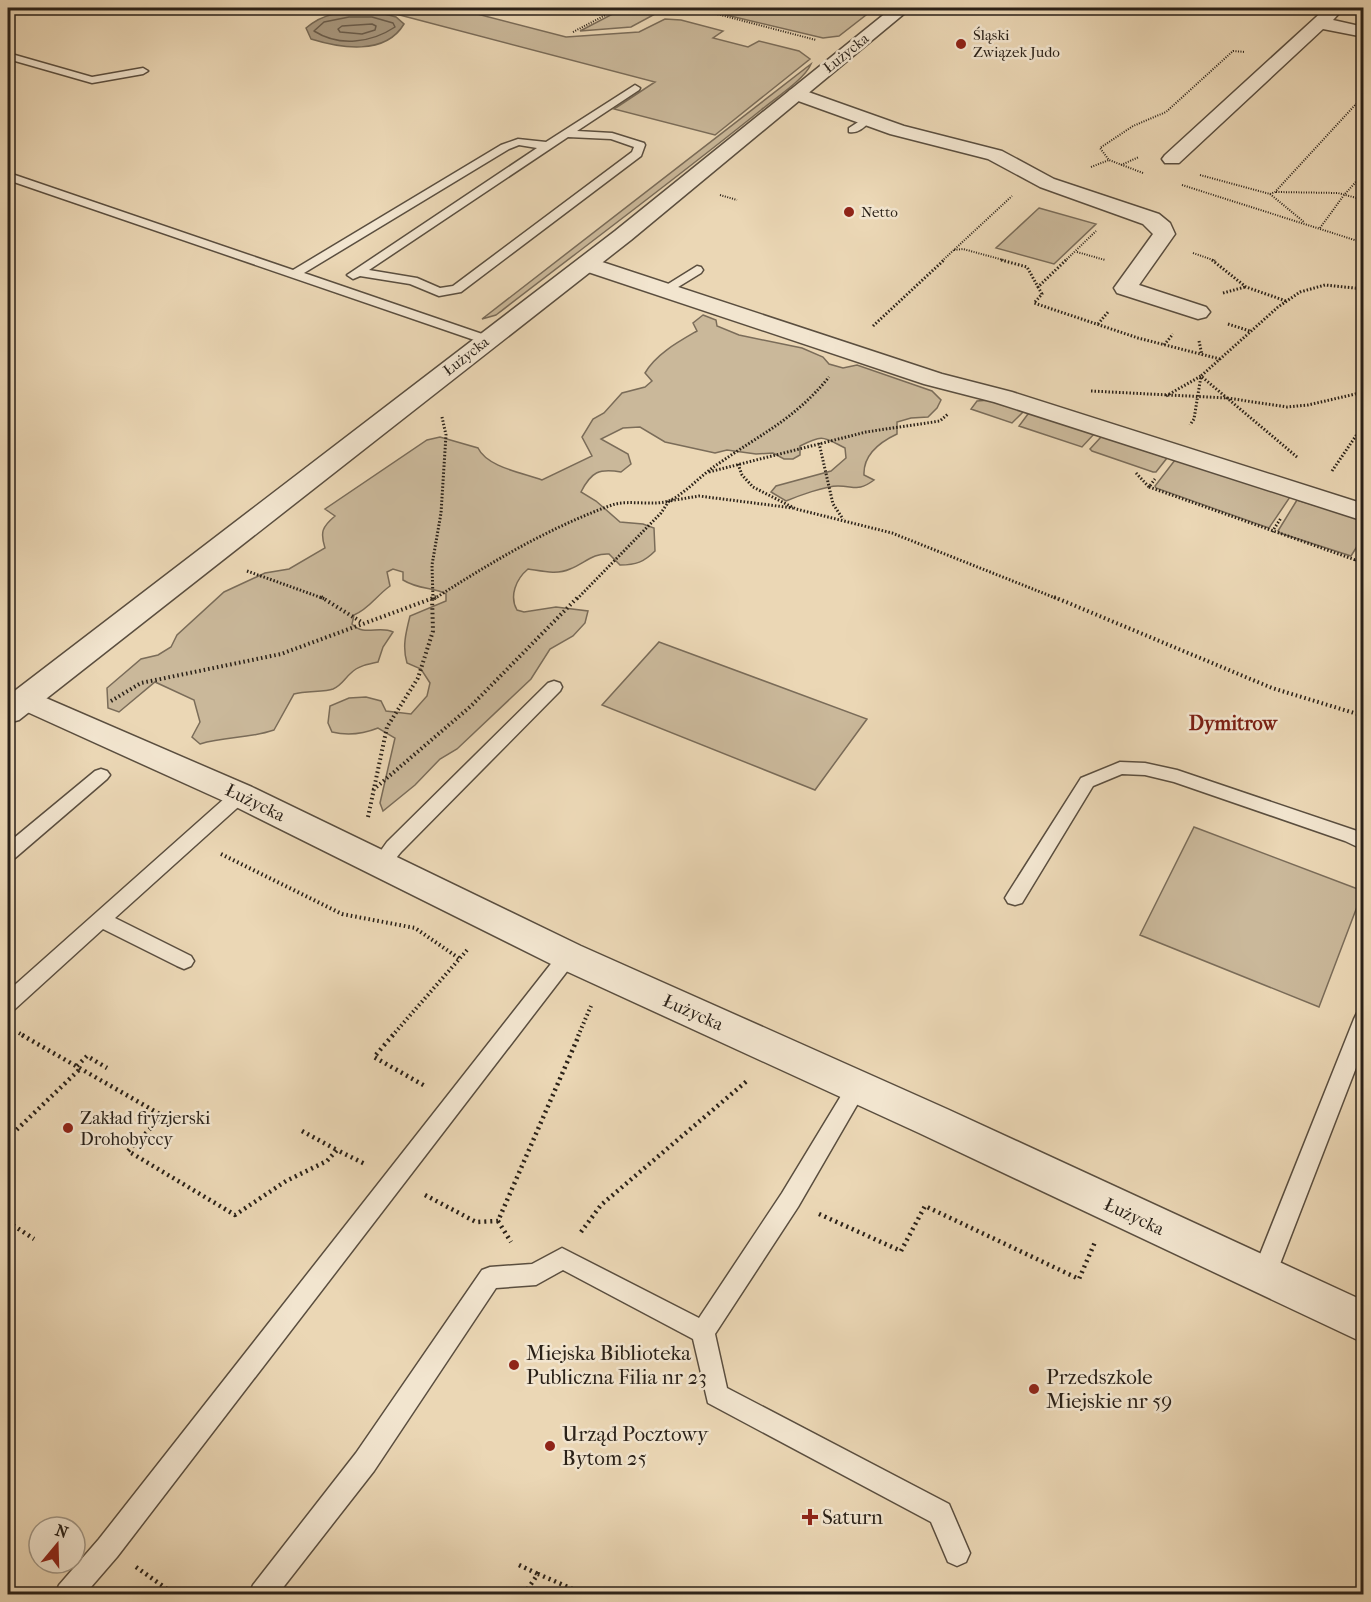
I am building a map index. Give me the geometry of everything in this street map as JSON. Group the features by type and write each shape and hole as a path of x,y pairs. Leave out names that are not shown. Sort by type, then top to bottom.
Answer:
{"street":[{"name":"Łużycka","path":"16,706 587,264 696,178 796,94 837,54 902,8"},
{"path":"1172,159 1336,8"},
{"path":"1319,23 1364,32"},
{"path":"796,94 859,125 897,130 995,155 1041,180 1151,219 1162,228 1164,234 1160,243 1125,288 1198,312"},
{"path":"587,264 933,378 1319,489 1364,513"},
{"name":"Łużycka","path":"16,706 240,795 568,956 857,1087 1364,1323"}],"lane":[{"path":"8,56 92,80 143,71"},
{"path":"334,288 635,88"},
{"path":"357,272 413,281 439,291 457,289 637,154 640,145 612,136 566,134"},
{"path":"294,274 505,147 525,142 548,146"},
{"path":"8,176 486,340"},
{"path":"666,289 697,270"},
{"path":"381,863 394,847 554,687"},
{"path":"1016,898 1087,782 1120,768 1145,769 1177,776 1364,843"},
{"path":"8,853 101,775"},
{"path":"8,1003 240,795"},
{"path":"101,920 184,961"},
{"path":"68,1594 108,1548 568,956"},
{"path":"1263,1277 1364,1019"},
{"path":"857,1087 790,1200 703,1332 717,1395 940,1513 957,1553"},
{"path":"262,1594 365,1462 490,1278 536,1274 562,1258 703,1332"}],"path":[{"path":"573,32 619,8"},
{"path":"723,8 713,13 823,41"},
{"path":"1227,57 1233,51"},
{"path":"1275,192 1356,104 1364,100"},
{"path":"1356,104 1364,108"},
{"path":"1120,165 1137,159"},
{"path":"1102,163 1109,160"},
{"path":"1320,228 1344,195 1364,173"},
{"path":"1197,174 1270,194 1305,223"},
{"path":"1358,178 1364,179"},
{"path":"373,790 471,706 661,513 669,501 706,473 789,418 815,394 877,322 1005,200 1041,180"},
{"path":"1270,194 1275,192 1344,195 1364,200"},
{"path":"1038,287 1099,227"},
{"path":"954,250 963,249 1027,267 1042,294 1034,303 1138,338 1221,359"},
{"path":"1076,252 1105,260"},
{"path":"1193,253 1216,261 1246,287 1286,301"},
{"path":"1364,289 1313,287 1286,301 1221,359 1210,365 1201,376 1227,398 1319,489 1364,424"},
{"path":"1098,324 1111,310"},
{"path":"1220,322 1250,331"},
{"path":"1085,391 1227,398 1287,407 1308,405 1364,392"},
{"path":"367,825 387,727 418,678 434,631 432,565 441,513 446,435 440,410"},
{"path":"706,473 866,432 940,421"},
{"path":"819,443 833,504 844,520"},
{"path":"738,464 742,475 753,487 796,509"},
{"path":"1149,487 1364,564"},
{"path":"104,705 141,684 281,654 432,600 482,569 560,526 615,504 669,501 699,496 796,509 892,533 1134,629 1272,688 1364,716"},
{"path":"1355,561 1364,548"},
{"path":"239,569 277,580 326,599 364,623"},
{"path":"191,839 342,914 415,928 460,959"},
{"path":"454,1103 374,1057 475,942 484,914"},
{"path":"302,1131 476,1222 498,1221 592,1003"},
{"path":"17,1033 163,1116 128,1151 235,1215 286,1181 327,1161 337,1150"},
{"path":"8,1138 79,1067 87,1056 107,1068"},
{"path":"562,1258 602,1205 749,1079"},
{"path":"790,1200 901,1251 925,1206 1079,1279 1111,1206"},
{"path":"8,1222 34,1239"},
{"path":"519,1564 584,1594"},
{"path":"524,1594 538,1574"}],"shaded area":[{"path":"373,8 454,8 566,37 639,32 665,19 681,20 723,31 713,38 748,47 759,41 799,51 810,59 715,135 614,109 655,82"},
{"path":"624,8 638,8 632,11 635,13 642,9 657,13 631,27 580,31"},
{"path":"725,8 875,8 839,36 823,38 722,14 729,10"},
{"path":"811,64 808,70 789,88 662,188 496,315 482,319"},
{"path":"1039,208 1096,224 1054,264 996,248"},
{"path":"703,315 716,320 717,326 739,335 802,348 823,357 829,364 843,368 857,365 932,391 941,400 928,417 897,422 897,434 879,445 866,461 864,475 874,480 869,484 856,488 838,486 826,488 786,501 771,492 776,486 831,471 846,458 845,448 827,439 819,438 800,446 800,455 793,459 784,459 773,453 756,454 727,450 715,453 665,442 640,427 623,428 601,439 628,454 631,464 621,472 596,473 588,480 581,492 596,501 620,522 643,524 654,528 655,551 647,558 631,564 620,565 609,554 603,554 560,572 528,569 515,588 514,599 517,610 524,612 556,607 588,611 585,623 573,636 550,649 531,679 457,749 440,759 415,785 383,811 380,803 395,738 378,728 355,734 332,732 328,723 330,706 349,698 366,697 381,701 386,711 411,714 427,696 430,683 421,669 407,663 406,634 410,616 446,601 446,594 403,580 403,572 393,569 387,572 390,586 354,615 352,624 357,628 393,632 383,647 378,662 357,669 333,689 294,694 274,730 200,744 192,737 200,722 194,700 155,682 119,712 108,708 107,688 141,659 158,655 171,647 177,635 224,592 265,573 289,569 325,548 323,530 335,516 325,509 427,440 440,437 478,448 483,455 497,465 542,480 592,456 582,437 593,419 604,413 622,393 645,387 652,381 645,373 650,366 668,349 697,331 693,323"},
{"path":"990,400 1023,412 1012,423 971,409 977,401"},
{"path":"1031,413 1094,434 1082,447 1019,426"},
{"path":"1101,437 1167,458 1156,472 1153,472 1092,451 1090,449"},
{"path":"1175,460 1290,497 1269,528 1156,488 1155,486"},
{"path":"1297,500 1363,520 1363,537 1351,556 1278,531"},
{"path":"659,642 867,719 815,790 602,705"},
{"path":"1194,827 1363,891 1319,1007 1140,935"}],"water":[{"path":"373,11 396,17 404,24 386,41 361,47 335,45 311,39 306,28 330,15"}],"place":[{"name":"Śląski Związek Judo","path":"961,44"},
{"name":"Netto","path":"849,212"},
{"name":"Zakład fryzjerski Drohobyccy","path":"68,1128"},
{"name":"Miejska Biblioteka Publiczna Filia nr 23","path":"514,1365"},
{"name":"Przedszkole Miejskie nr 59","path":"1034,1389"},
{"name":"Urząd Pocztowy Bytom 25","path":"550,1446"},
{"name":"Saturn","path":"810,1517"}],"district":[{"name":"Dymitrow","path":"1233,723"}]}
